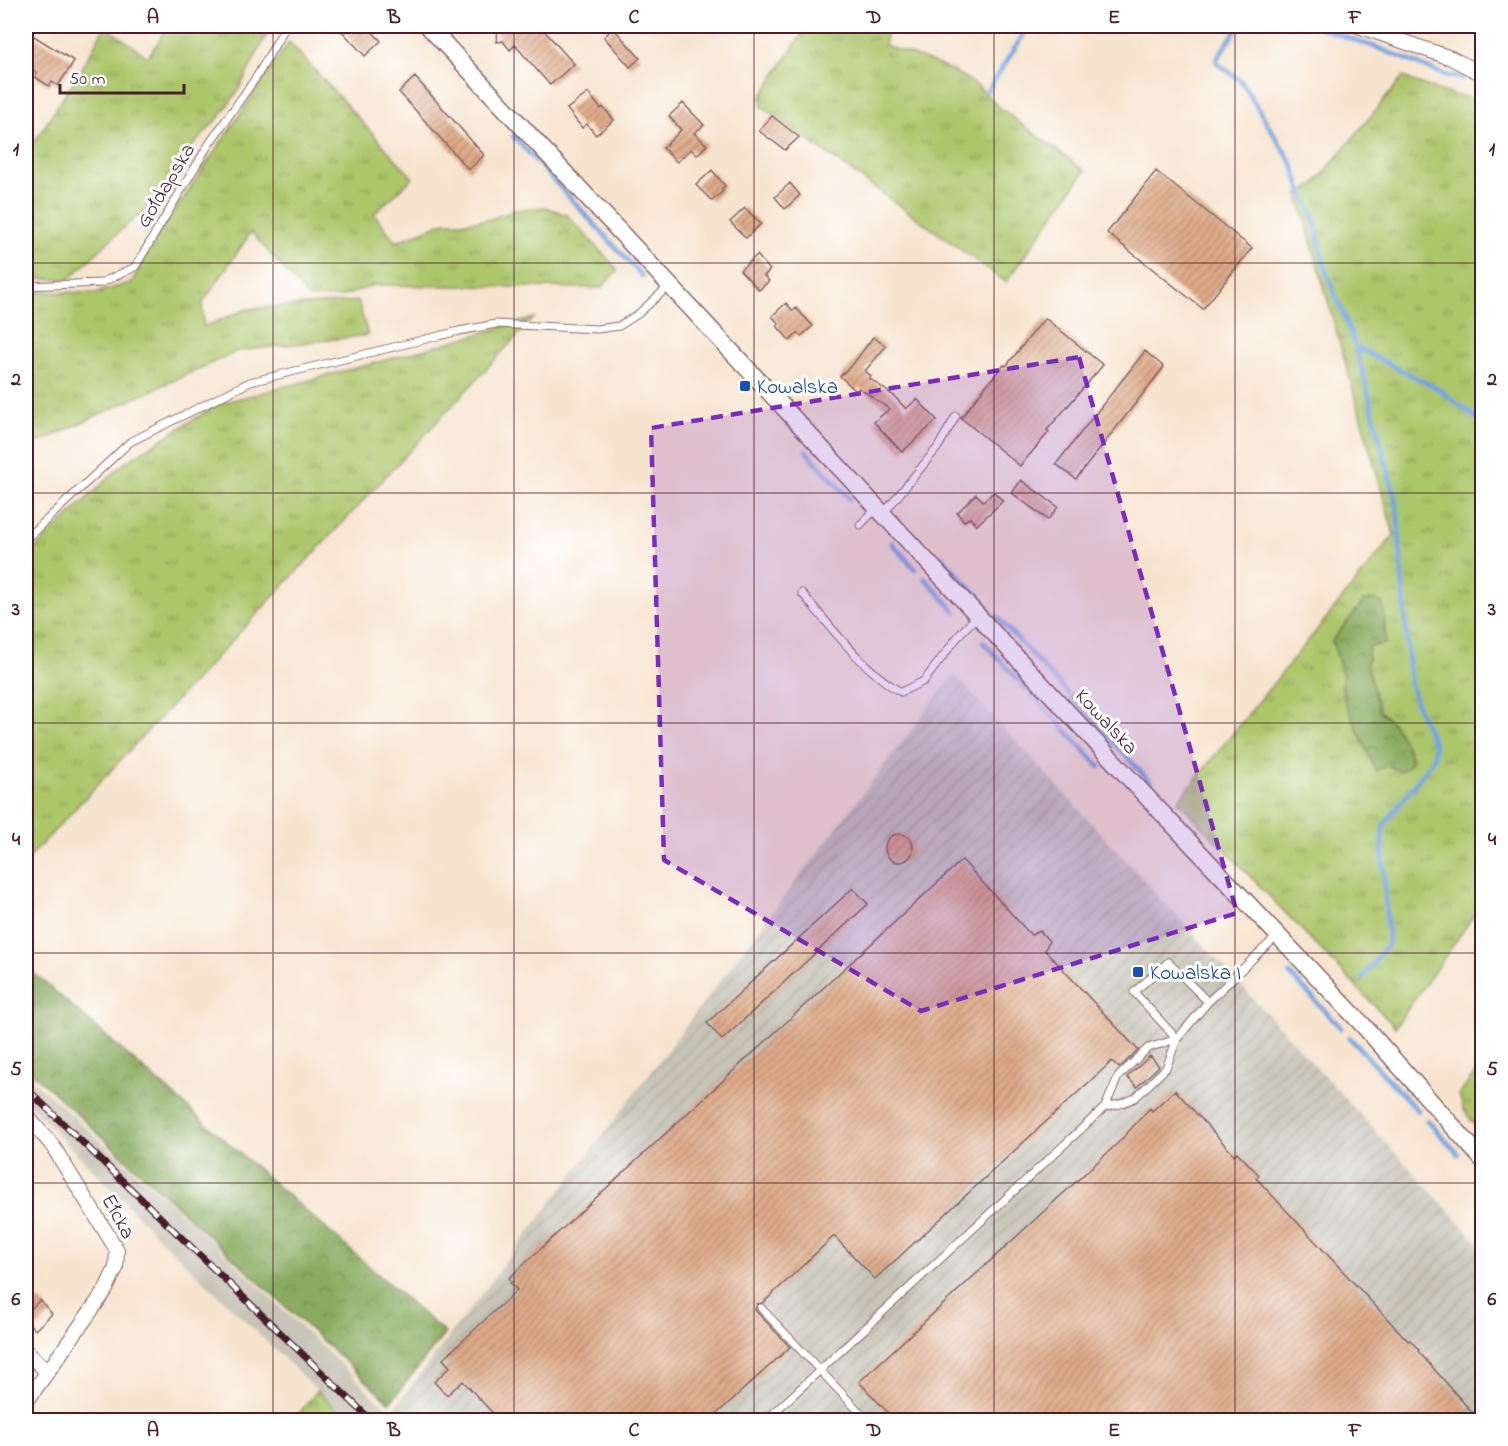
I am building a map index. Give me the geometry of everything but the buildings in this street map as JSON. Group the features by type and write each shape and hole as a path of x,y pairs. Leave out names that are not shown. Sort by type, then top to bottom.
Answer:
{"street":[{"name":"Kowalska","path":"428,26 1144,794 1362,1024 1482,1159"},
{"path":"1358,26 1451,58 1482,75"},
{"name":"Ełcka","path":"26,1115 52,1145 117,1250 116,1268 105,1291 26,1402"},
{"path":"26,1351 46,1371"}],"lane":[{"name":"Gołdapska","path":"26,286 101,283 135,267 209,144 286,26"},
{"path":"26,539 130,442 250,382 496,324 597,329 619,326 638,314 670,285"},
{"path":"860,525 881,510 938,447 956,416"},
{"path":"802,593 845,643 890,686 901,692 924,681 960,634 978,615"},
{"path":"1105,1107 1135,1098 1166,1068 1176,1039 1208,1002 1279,935"},
{"path":"1176,1039 1134,992 1168,962 1208,1002"},
{"path":"766,1420 1105,1107 1118,1077 1148,1048 1176,1039"},
{"path":"761,1308 867,1420"}],"highlighted area":[{"path":"1079,357 1237,913 921,1011 664,860 651,428"}],"shaded area":[{"path":"954,674 1482,1247 1482,1420 399,1420 391,1413"},
{"path":"26,1074 190,1221 399,1420 348,1420 163,1242 26,1101"}],"green space":[{"path":"105,26 148,57 168,26 271,26 238,91 220,116 190,149 149,207 69,279 26,279 26,155 81,70"},
{"path":"807,26 888,26 884,45 930,61 973,83 996,105 1085,171 1006,282 762,107 761,97"},
{"path":"289,42 413,178 374,214 396,242 445,222 491,219 516,210 545,207 567,215 618,270 601,288 374,285 341,297 309,298 251,232 202,304 204,327 247,309 358,301 368,335 238,351 26,448 26,291 95,293 131,283 159,234"},
{"path":"1403,77 1451,94 1482,99 1482,869 1479,873 1482,875 1482,904 1395,1027 1178,801 1394,535 1298,195 1315,184","holes":["1364,601 1384,627 1385,643 1369,647 1367,666 1379,710 1394,725 1393,767 1386,766 1376,770 1342,687 1343,675 1332,641"]},
{"path":"534,318 26,861 26,557 124,463 218,404"},
{"path":"1364,601 1381,602 1384,609 1386,643 1369,647 1367,666 1379,710 1394,725 1409,750 1411,762 1405,769 1399,771 1388,767 1376,771 1345,702 1342,687 1343,675 1332,641"},
{"path":"26,966 445,1333 390,1403 26,1067"},
{"path":"1482,1064 1482,1096 1477,1097 1482,1102 1482,1136 1463,1108 1459,1095"},
{"path":"317,1391 348,1420 294,1420"}],"waterway":[{"path":"988,90 1029,26"},
{"path":"1239,26 1216,60 1241,81 1293,165 1301,190 1313,214 1325,268 1356,347 1397,506 1410,682 1419,711 1434,744 1434,756 1431,763 1384,825 1382,837 1388,944 1362,978"},
{"path":"1314,26 1378,48 1445,75 1463,79"},
{"path":"513,136 642,276"},
{"path":"1356,347 1440,390 1482,423"},
{"path":"806,451 850,499"},
{"path":"892,543 915,569"},
{"path":"942,557 988,607"},
{"path":"925,578 956,612"},
{"path":"997,617 1151,783"},
{"path":"983,642 1100,767"},
{"path":"1290,974 1341,1028"},
{"path":"1350,1038 1418,1111"},
{"path":"1427,1120 1458,1154"}],"railway":[{"path":"26,1088 371,1420"}],"place":[{"name":"Kowalska","path":"745,386"},
{"name":"Kowalska I","path":"1138,972"}]}
